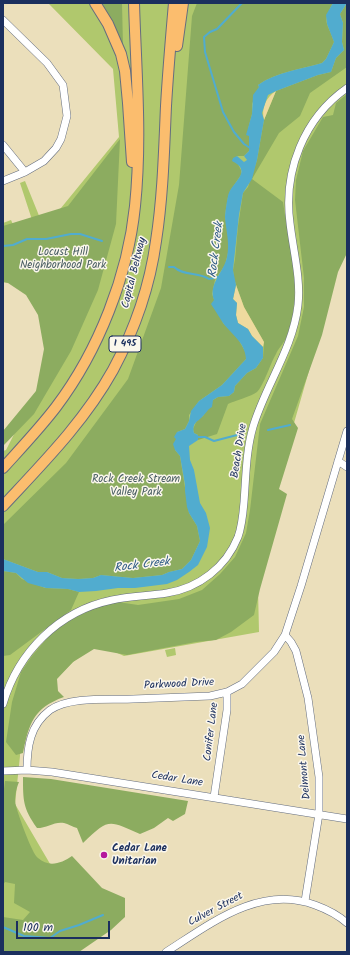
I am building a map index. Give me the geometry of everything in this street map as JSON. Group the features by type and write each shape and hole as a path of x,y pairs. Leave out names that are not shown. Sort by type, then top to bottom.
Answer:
{"highway":[{"path":"95,3 116,39 125,71 132,176 130,240"},
{"name":"Capital Beltway","path":"3,468 57,406 74,379 101,330 121,275 130,240 135,207 138,146 134,3"},
{"name":"Capital Beltway","path":"3,506 56,449 97,395 113,369 138,312 148,281 156,243 160,208 168,70 174,3"},
{"path":"164,146 183,3"}],"street":[{"path":"3,20 47,63 63,86 67,116 61,139 56,148 44,161 25,172 3,181"},
{"name":"Beach Drive","path":"3,704 11,680 24,658 39,640 61,622 80,611 104,601 118,598 168,593 194,585 216,570 232,550 242,519 249,448 253,428 258,412 290,338 296,313 298,281 288,206 292,169 298,150 312,123 325,106 347,88"},
{"path":"3,145 25,172"},
{"name":"Parkwood Drive","path":"27,770 27,753 32,731 42,717 50,710 58,706 82,701 210,696 227,692 242,684 265,662 274,652 285,635 338,461 345,445 347,431"},
{"path":"338,461 347,467"},
{"name":"Delmont Lane","path":"285,635 296,651 308,698 319,776 320,814 305,901"},
{"name":"Conifer Lane","path":"214,797 227,710 227,692"},
{"name":"Cedar Lane","path":"3,771 27,770 52,772 347,818"},
{"name":"Culver Street","path":"166,952 233,911 267,899 283,898 305,901 322,907 347,922"}],"green space":[{"name":"Rock Creek Stream Valley Park","path":"48,3 347,3 347,238 257,546 259,632 124,656 93,642 58,677 21,710 20,756 15,804 70,898 37,952 3,952 3,451 6,450 53,358 31,286 3,282 3,223 11,220 17,233 34,226 20,183 25,181 42,223 52,219 119,137 113,69"},
{"path":"100,3 122,3 123,46"},
{"path":"197,3 333,3 326,19 334,42 326,59 322,63 289,71 258,85 259,87 252,104 252,114 248,129 249,151 244,156 237,156 233,161 238,164 241,170 241,175 230,191 228,197 225,215 228,236 228,253 225,265 215,280 212,294 223,323 237,337 246,353 246,359 222,385 199,401 189,415 189,421 185,429 177,432 175,450 180,456 189,513 197,526 200,541 191,560 182,569 162,575 133,578 101,575 93,578 78,579 62,578 47,572 38,572 3,559 3,525 66,463 128,379 161,288 179,185 192,16"},
{"path":"347,3 347,67 310,93 300,116 279,133 252,179 283,202 294,270 295,288 291,322 286,338 277,352 262,385 257,392 228,404 217,434 198,440 198,435 194,433 193,429 197,420 203,416 213,400 218,397 229,396 234,392 235,386 247,373 256,368 263,358 264,342 244,307 234,279 233,270 243,193 248,187 257,160 264,120 276,91 318,75 331,72 336,58 344,50 342,42 343,23 340,14"},
{"path":"347,94 347,253 338,272 322,335 292,419 298,428 279,489 287,494 254,615 231,632 216,640 196,642 127,655 94,649 73,662 57,679 58,691 64,697 45,706 34,718 30,725 23,753 16,755 6,742 12,702 21,672 49,636 69,620 100,606 118,602 138,605 179,599 202,590 220,574 235,557 246,533 260,424 298,336 304,307 304,278 295,200 296,180 303,151 323,117 333,115 336,103"},
{"name":"Locust Hill Neighborhood Park","path":"120,139 116,224 98,290 71,351 34,414 3,446 3,431 36,391 44,349 38,315 26,295 8,283 3,282 3,226 68,206"},
{"path":"3,571 16,573 22,579 45,588 68,589 79,592 71,610 10,655 3,656"},
{"path":"175,648 176,655 167,657 165,650"},
{"path":"23,777 51,779 188,801 185,814 173,821 168,818 154,828 140,834 115,824 104,825 83,843 77,828 66,823 57,823 37,828 26,809 23,792"},
{"path":"5,781 19,782 15,800 16,806 29,842 38,858 51,864 64,861 72,856 102,888 125,898 125,917 111,930 79,952 3,952 3,917 23,920 30,912 14,903 15,884 5,882 3,885 3,797"}],"sand":[{"path":"276,91 264,120 263,111 265,103 269,96"},
{"path":"236,285 244,307 264,342 263,347 252,336 248,329 238,323 236,315 237,303 233,299"}],"water":[{"name":"Rock Creek","path":"333,3 347,3 340,14 343,23 342,42 344,50 336,58 331,72 318,75 268,95 262,113 264,120 257,160 252,179 243,193 239,215 233,270 236,285 233,299 237,303 236,315 238,323 248,329 252,336 263,347 263,358 256,368 247,373 235,386 234,392 229,396 218,397 213,400 212,407 194,427 194,433 198,435 198,440 189,446 190,460 194,470 200,503 206,513 210,528 207,547 198,565 177,580 167,584 79,592 68,589 46,588 28,583 16,573 3,571 3,559 38,572 47,572 62,578 93,578 101,575 133,578 162,575 182,569 191,560 200,541 197,526 187,507 180,456 175,450 173,444 176,439 174,437 177,432 185,429 189,421 191,411 199,401 222,385 246,359 241,343 223,323 211,304 214,300 213,289 228,252 225,217 228,196 241,173 241,169 238,165 232,161 233,158 237,156 244,162 247,160 244,156 249,151 249,136 246,135 252,114 253,95 259,87 258,85 289,71 322,63 326,59 334,42 327,24 326,15"}],"waterway":[{"path":"242,3 217,29 204,37 205,52 223,112 234,132 244,144 250,148"},
{"path":"3,246 13,245 27,239 46,239 71,234 80,234 102,241"},
{"path":"169,267 174,267 182,272 201,275 209,279 218,277"},
{"path":"268,430 290,425"},
{"path":"196,437 205,437 214,441 237,435"},
{"path":"3,927 24,936 50,938 60,931 103,915"}],"place":[{"name":"Cedar Lane Unitarian","path":"104,855"}]}
